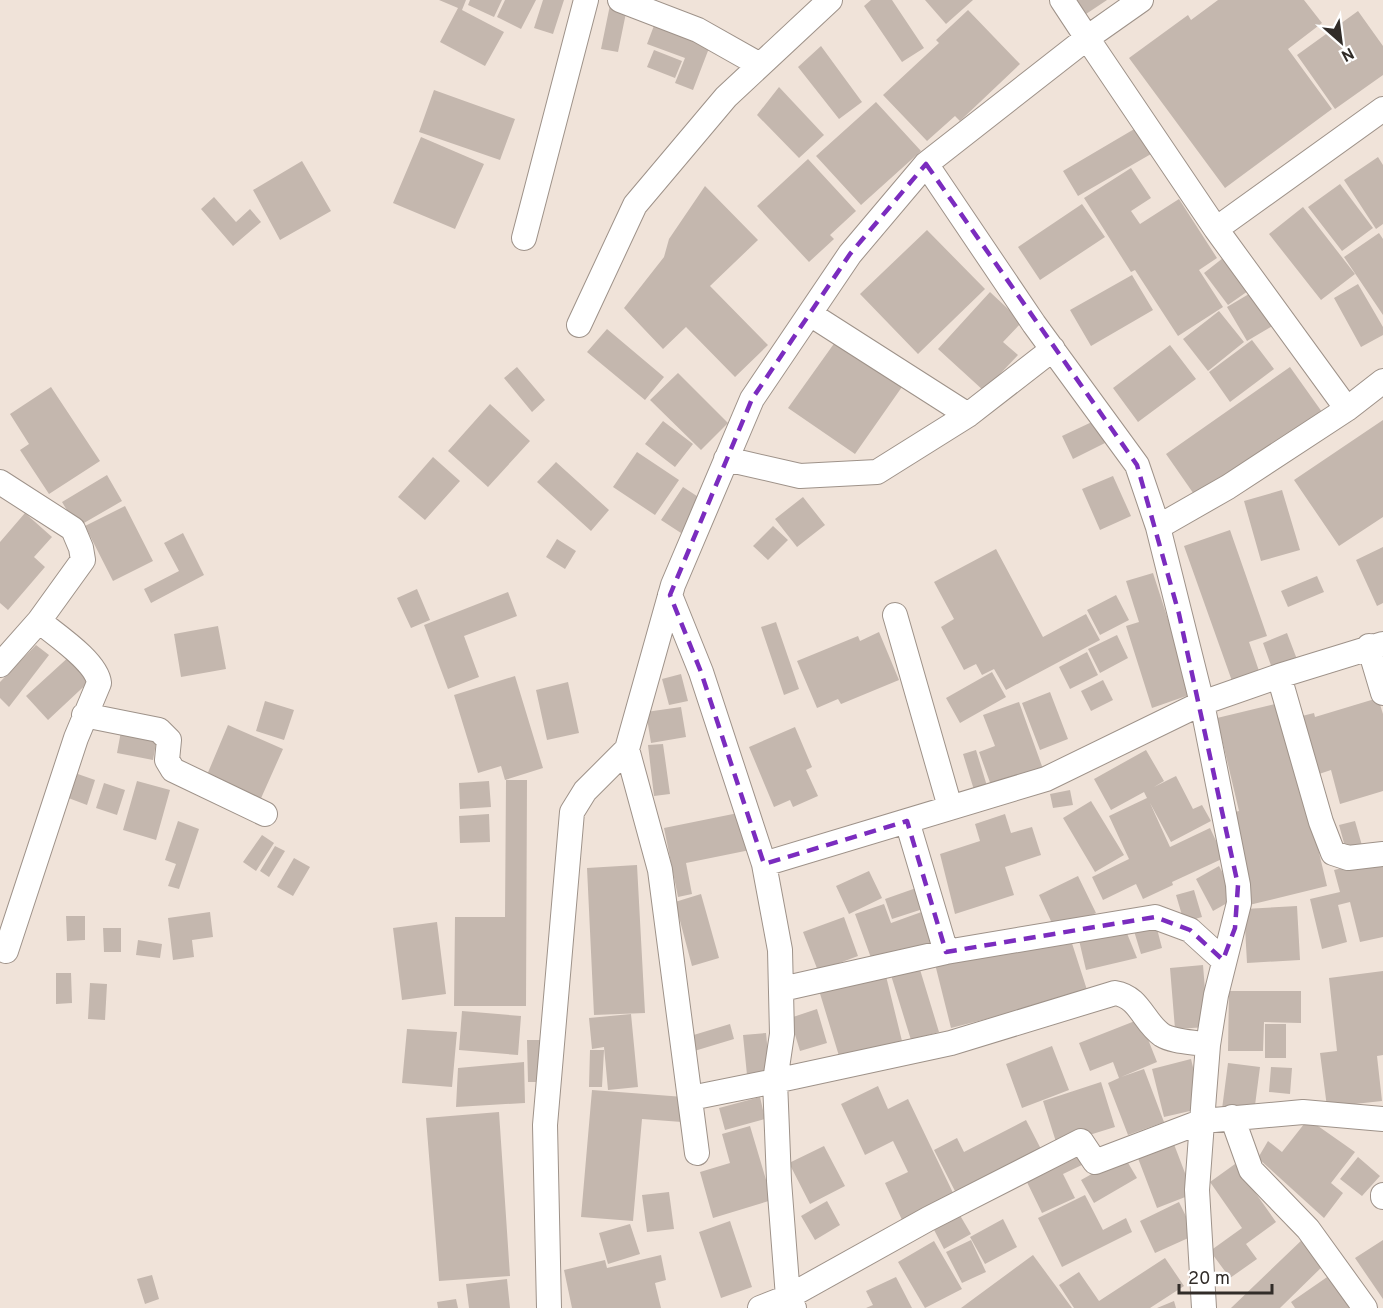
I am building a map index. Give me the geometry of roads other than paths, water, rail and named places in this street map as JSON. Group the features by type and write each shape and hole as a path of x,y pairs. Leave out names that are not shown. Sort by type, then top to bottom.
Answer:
{"street":[{"path":"524,237 586,0"},
{"path":"620,0 698,30 760,66"},
{"path":"579,325 635,205 726,97 830,0"},
{"path":"1062,0 1216,229 1347,410"},
{"path":"549,1308 544,1125 572,812 585,791 627,750 670,595 752,399 850,254 926,164 1087,38 1141,0"},
{"path":"1216,229 1383,109"},
{"path":"926,164 1053,349 1137,465 1158,527 1202,703 1238,885 1239,903 1234,928 1223,960 1208,1045 1197,1190 1203,1308"},
{"path":"810,314 968,415"},
{"path":"726,459 800,476 877,472 968,415 1053,349"},
{"path":"1158,527 1228,487 1347,410 1383,381"},
{"path":"0,482 73,529 83,560 39,621 0,665"},
{"path":"670,595 701,672 764,864 780,950 782,1034 775,1081 779,1181 791,1303"},
{"path":"895,615 950,807"},
{"path":"6,951 84,716 99,683 98,675 91,665 39,621"},
{"path":"764,864 1046,779 1202,703 1376,645 1383,693"},
{"path":"1279,676 1321,822 1333,853 1348,858 1383,854"},
{"path":"84,716 159,730 169,740 167,760 173,770 265,814"},
{"path":"627,750 660,870 697,1153"},
{"path":"907,821 946,952"},
{"path":"782,989 946,952 1155,917 1190,930 1223,960"},
{"path":"691,1098 951,1043 1115,993 1125,995 1137,1004 1151,1026 1164,1037 1208,1045"},
{"path":"760,1308 791,1303 928,1219 1081,1141 1095,1162 1203,1120 1304,1112 1383,1119"},
{"path":"1232,1117 1251,1170 1308,1229 1365,1308"}]}
